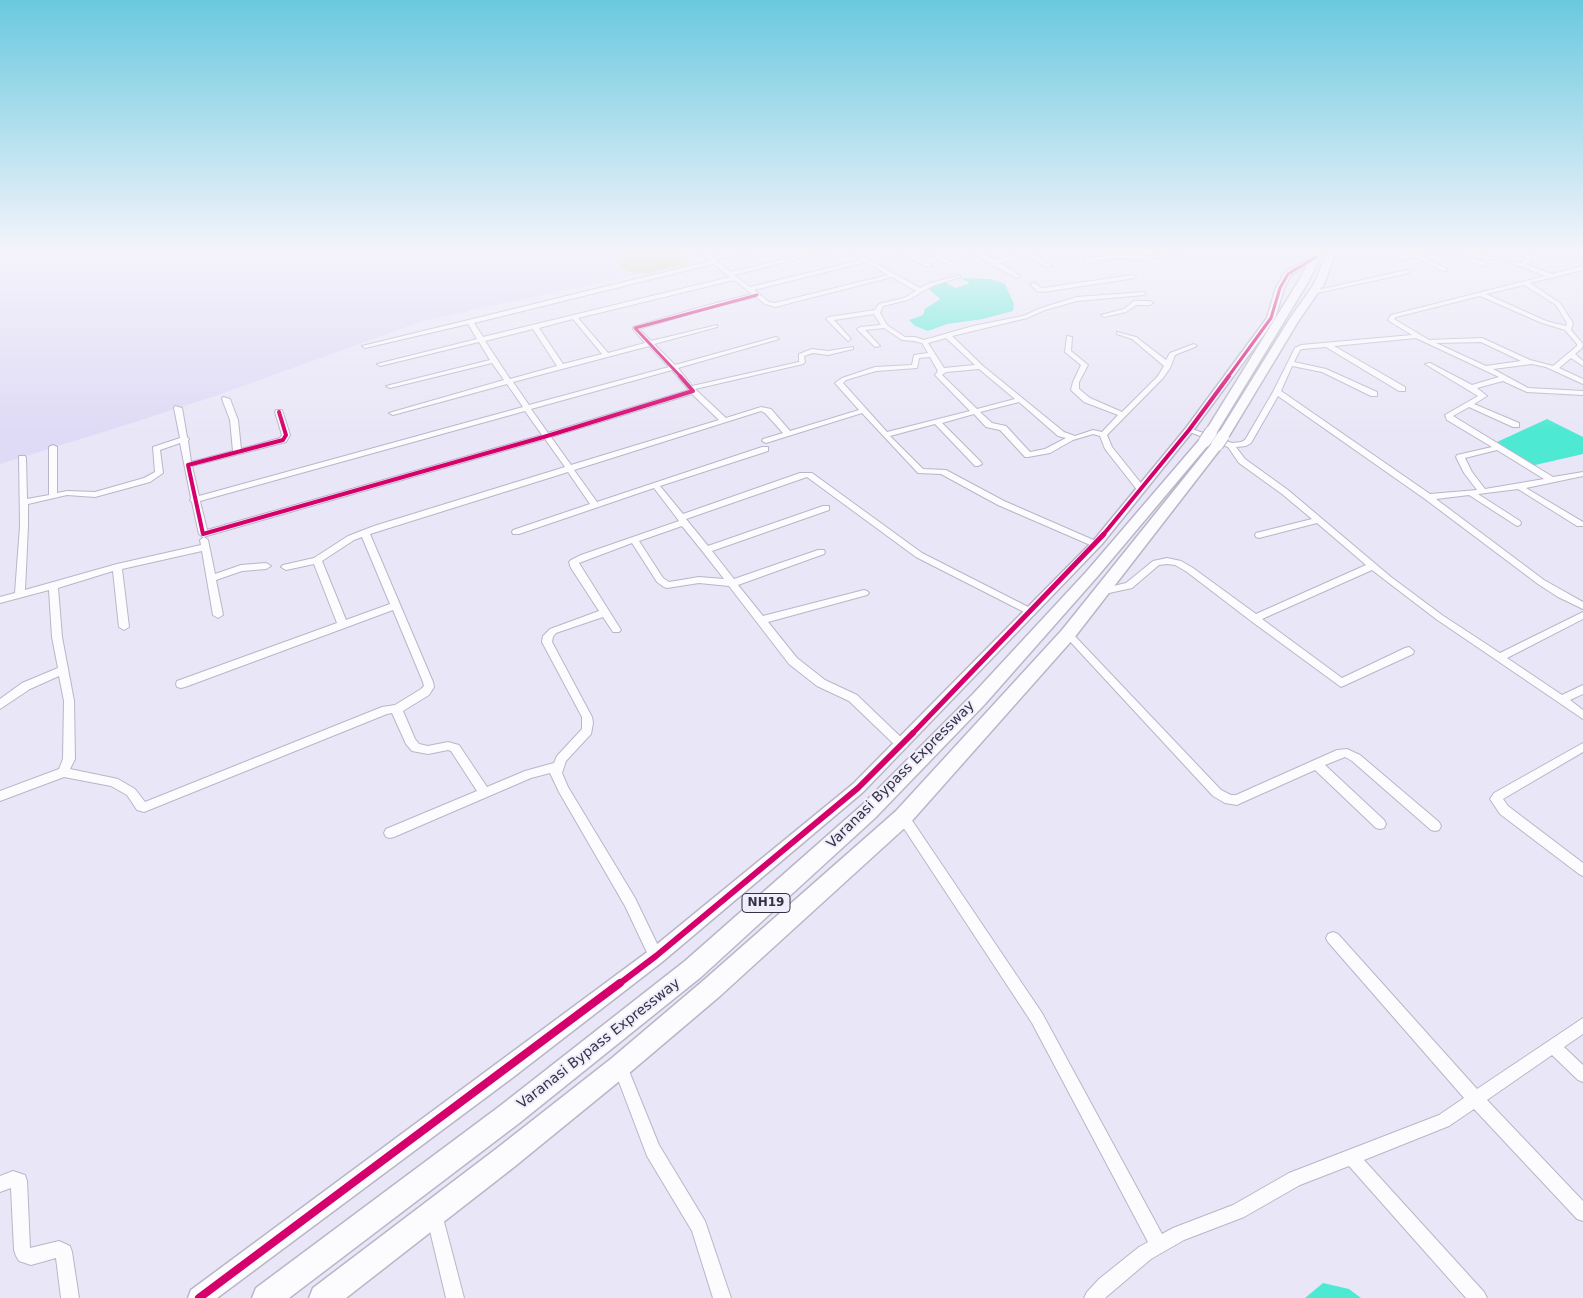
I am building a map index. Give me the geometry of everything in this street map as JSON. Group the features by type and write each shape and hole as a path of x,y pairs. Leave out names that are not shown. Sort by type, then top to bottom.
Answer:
{"highway":[{"name":"Varanasi Bypass Expressway","path":"266,1298 510,1115 693,969 868,812 999,677 1213,438 1278,312"},
{"name":"Varanasi Bypass Expressway","path":"323,1298 620,1066 712,988 903,817 1068,634 1213,438 1299,312"}],"street":[{"path":"365,346 514,312"},
{"path":"380,364 597,312"},
{"path":"691,312 635,328 673,367 692,390 725,421"},
{"path":"848,340 829,319 877,313 885,326 904,339 915,339 924,342 973,328 1025,317 1037,312"},
{"path":"1104,314 1117,312"},
{"path":"199,1298 505,1072 656,956 858,788 1096,544 1141,489 1213,438 1276,312"},
{"path":"1415,312 1391,318 1416,336 1486,368 1527,390 1583,393"},
{"path":"1521,312 1544,322 1569,329"},
{"path":"1554,369 1580,347 1580,344 1570,334 1570,323 1563,312"},
{"path":"574,317 606,355"},
{"path":"470,322 527,410 595,505"},
{"path":"393,413 561,366 715,326"},
{"path":"877,346 860,329 885,326"},
{"path":"535,327 561,366"},
{"path":"1119,333 1134,338 1168,365"},
{"path":"948,336 981,367 1061,434 1071,438 1078,438 1093,432 1103,435"},
{"path":"1213,438 1243,444 1248,441 1277,392 1297,349 1308,346 1416,336"},
{"path":"1069,337 1068,352 1085,365 1076,382 1076,390 1087,400 1124,415"},
{"path":"194,500 527,410 776,339"},
{"path":"1427,341 1482,340 1528,362 1554,369 1583,382"},
{"path":"924,342 942,371"},
{"path":"1328,344 1402,389"},
{"path":"1103,435 1161,377 1172,354 1194,346"},
{"path":"203,534 547,436 692,390 801,363 801,355 812,351 828,353 851,348"},
{"path":"1571,354 1583,364"},
{"path":"932,355 916,356 915,367 881,368 860,373 839,382 839,385 921,471 941,471 1001,503 1096,544"},
{"path":"390,386 494,361"},
{"path":"1486,368 1528,362"},
{"path":"1290,363 1324,370 1374,394"},
{"path":"1428,364 1483,396 1470,405 1449,415 1450,418 1550,480"},
{"path":"981,367 942,371 938,378 977,411 989,424 1003,428 1030,456 1047,451 1071,438"},
{"path":"1472,388 1503,378"},
{"path":"1277,392 1428,497 1541,582 1583,606"},
{"path":"226,399 234,420 237,452"},
{"path":"885,435 1020,400"},
{"path":"1470,405 1516,424"},
{"path":"178,408 194,500 203,534 218,615"},
{"path":"286,567 317,560 336,546 365,533 764,409 788,434"},
{"path":"516,532 656,486 765,445 788,434 862,411"},
{"path":"188,465 278,442 286,437 279,412"},
{"path":"937,422 978,464"},
{"path":"1103,435 1108,447 1141,489"},
{"path":"1213,438 1285,492 1372,566 1439,617 1583,715"},
{"path":"23,504 74,493 95,495 148,480 159,473 156,450 185,440"},
{"path":"53,447 53,496"},
{"path":"1482,491 1468,473 1460,457 1497,448"},
{"path":"20,594 24,526 22,458"},
{"path":"616,630 574,562 803,474 809,474 884,532 919,555 1031,612"},
{"path":"1428,497 1518,486 1583,474"},
{"path":"656,486 793,661 820,683 853,698 902,745"},
{"path":"1518,486 1580,524"},
{"path":"1469,492 1517,523"},
{"path":"706,550 826,508"},
{"path":"1259,535 1319,520"},
{"path":"0,796 63,772 114,782 131,792 141,806 144,807 386,710 396,710 421,695 429,687 365,533"},
{"path":"634,539 664,584 674,585 699,580 733,584 822,552"},
{"path":"0,600 116,567 205,546"},
{"path":"317,560 343,625"},
{"path":"1100,592 1130,586 1156,563 1173,562 1190,570 1341,683 1409,651"},
{"path":"211,578 241,568 266,566"},
{"path":"1254,619 1372,566"},
{"path":"116,567 124,627"},
{"path":"53,586 57,637 69,701 69,759 63,772"},
{"path":"761,620 864,593"},
{"path":"181,684 396,605"},
{"path":"605,613 553,631 548,636 548,642 587,717 588,723 587,731 567,750 556,767 556,773 562,790 630,902 656,956"},
{"path":"1499,658 1583,615"},
{"path":"1068,634 1217,793 1229,800 1238,800 1341,753 1351,755 1435,826"},
{"path":"0,705 26,686 63,670"},
{"path":"1561,700 1583,688"},
{"path":"396,710 410,741 416,748 428,750 448,746 454,748 485,793"},
{"path":"1583,747 1498,796 1496,799 1504,810 1583,870"},
{"path":"1316,764 1380,824"},
{"path":"390,833 530,774 556,767"},
{"path":"903,817 1037,1018 1158,1245"},
{"path":"1334,938 1476,1100 1583,1213"},
{"path":"1093,1298 1105,1285 1158,1245 1193,1228 1238,1211 1295,1179 1444,1121 1583,1025"},
{"path":"1553,1046 1583,1075"},
{"path":"620,1066 653,1150 699,1226 722,1298"},
{"path":"1352,1158 1478,1298"},
{"path":"0,1184 13,1179 20,1182 22,1250 24,1255 30,1258 59,1249 64,1252 70,1298"},
{"path":"434,1213 455,1298"}],"shaded area":[{"path":"0,312 467,312 423,321 215,396 0,464"},
{"path":"924,312 1011,312 983,319 947,324 928,331 915,326 909,320 923,315"},
{"path":"1547,419 1583,437 1583,454 1531,466 1497,442"},
{"path":"1323,1283 1349,1289 1361,1298 1305,1298"}],"cycle path":[{"path":"279,412 286,435 283,440 188,465 203,534 547,436 693,391 673,367 635,328 691,312"},
{"path":"199,1298 505,1071 656,956 858,788 1098,542 1189,430 1262,331 1273,312"}]}
